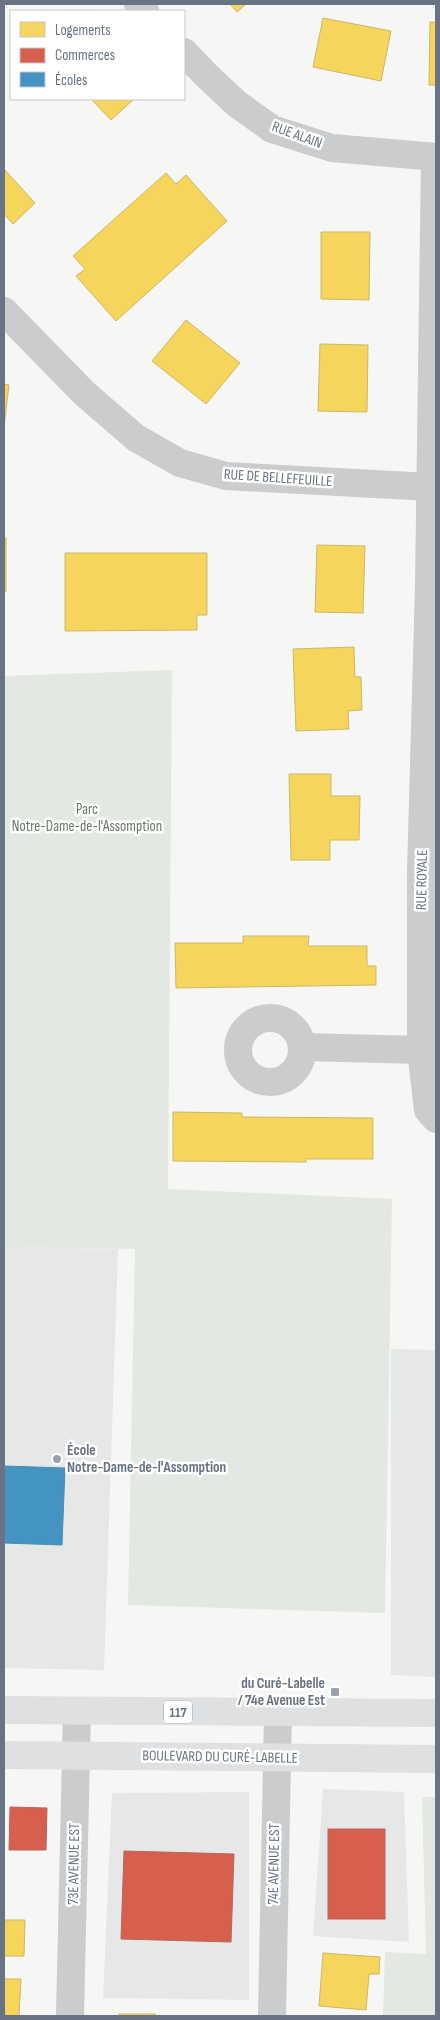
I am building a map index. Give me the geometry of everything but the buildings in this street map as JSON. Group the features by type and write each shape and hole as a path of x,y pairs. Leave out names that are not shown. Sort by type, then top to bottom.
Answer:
{"main road":[{"name":"117","path":"4,1710 436,1713"},
{"name":"BOULEVARD DU CURÉ-LABELLE","path":"4,1755 436,1759"}],"street":[{"name":"RUE ALAIN","path":"185,53 237,104 272,129 332,148 436,157"},
{"name":"RUE ROYALE","path":"436,157 425,775 421,872 421,1050 428,1110 436,1119"},
{"name":"RUE DE BELLEFEUILLE","path":"4,311 84,392 136,438 180,463 226,476 431,487"},
{"path":"302,1048 421,1050"},
{"name":"73E AVENUE EST","path":"70,2016 77,1711"},
{"name":"74E AVENUE EST","path":"272,2016 278,1712"}],"shaded area":[{"name":"École Notre-Dame-de-l'Assomption","path":"4,1247 118,1249 104,1670 4,1668"},
{"path":"391,1349 436,1350 436,1677 391,1675"},
{"path":"323,1789 404,1792 409,1942 313,1936"},
{"path":"249,1792 249,2000 103,1998 112,1793"}],"green space":[{"name":"Parc Notre-Dame-de-l'Assomption","path":"172,670 168,1189 392,1199 385,1613 128,1605 135,1249 4,1247 4,676"},
{"path":"422,1797 436,1797 436,2016 383,2016 385,1952 426,1954"}],"place":[{"name":"École Notre-Dame-de-l'Assomption","path":"57,1459"},
{"name":"du Curé-Labelle / 74e Avenue Est","path":"335,1692"}]}
